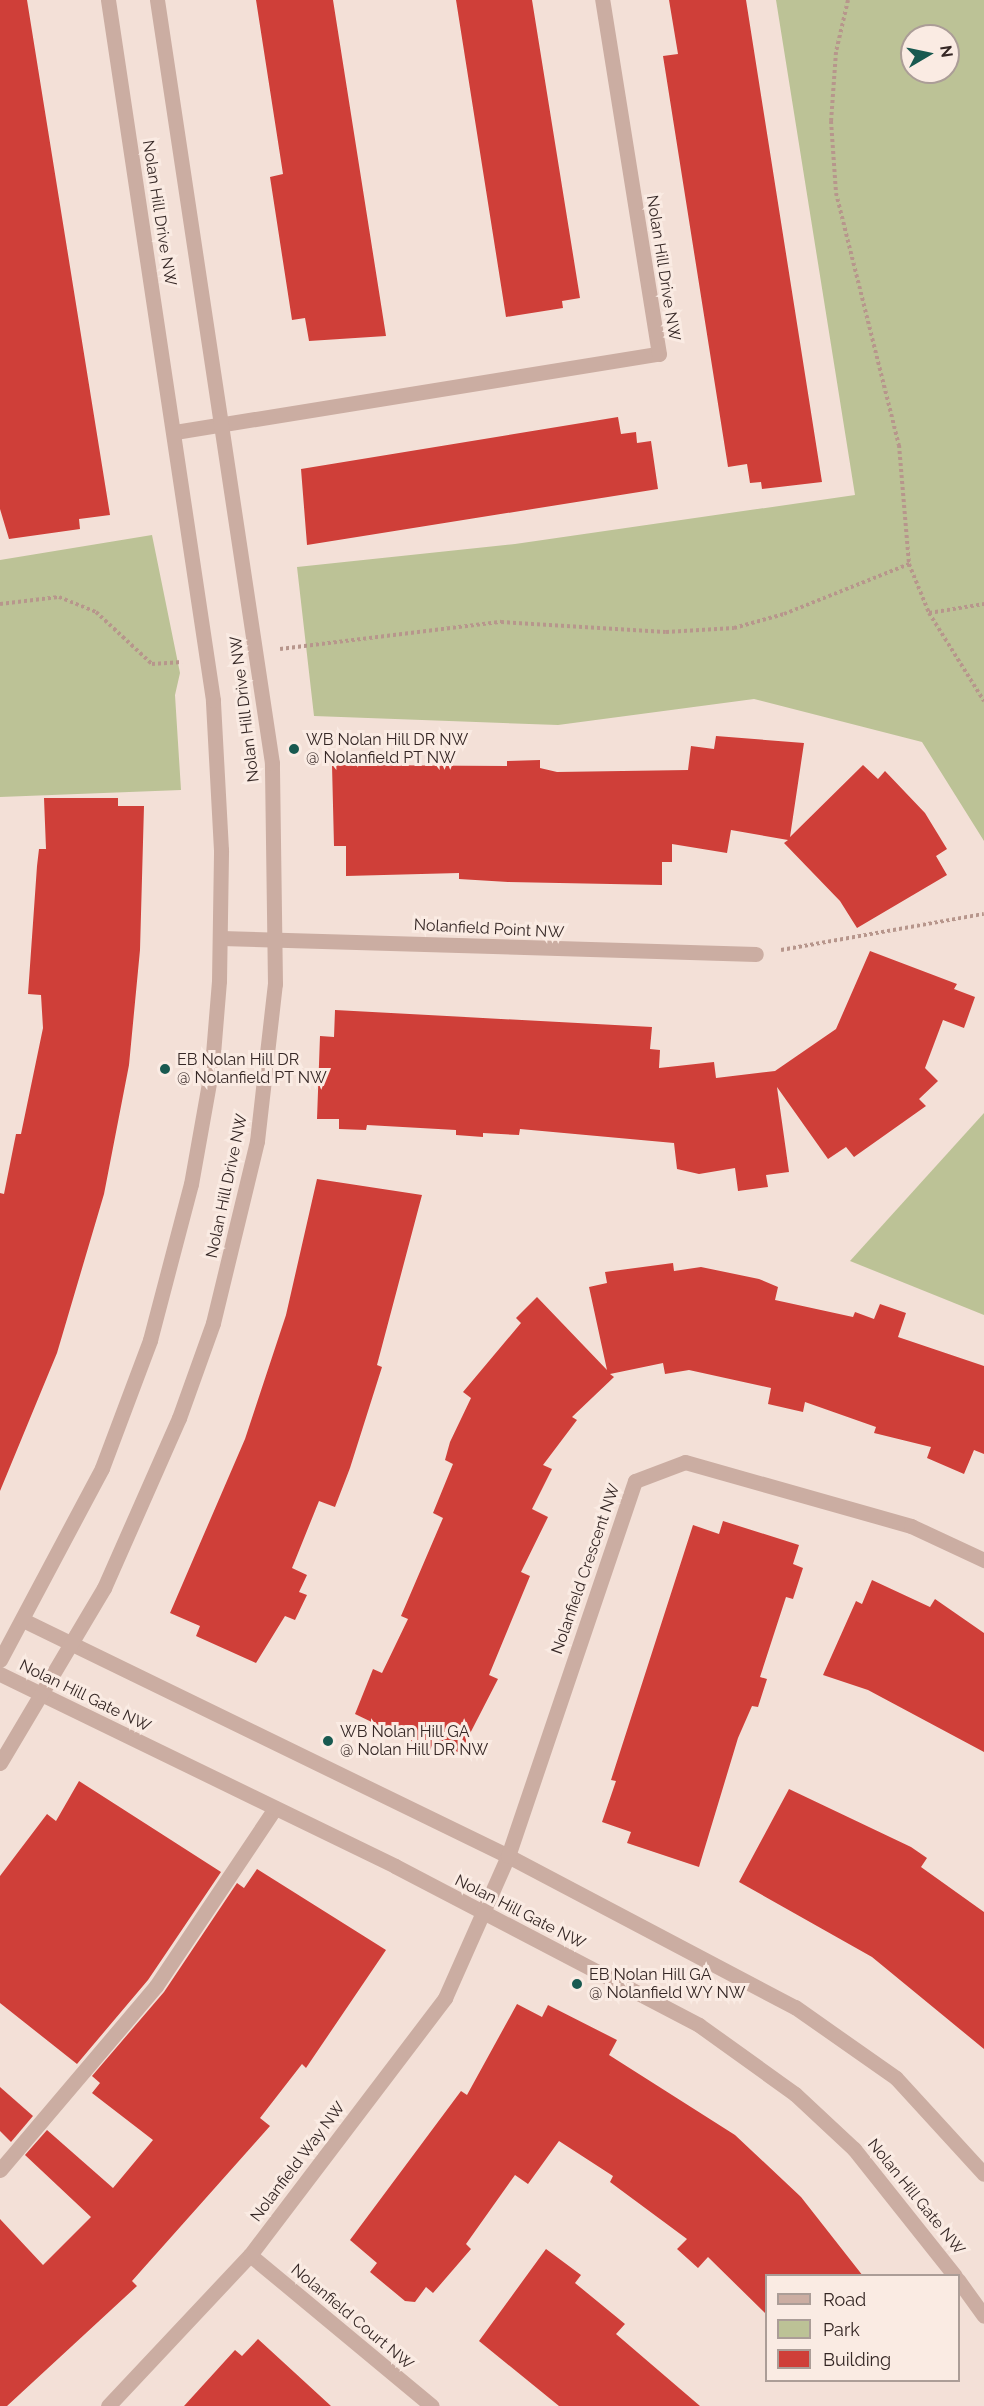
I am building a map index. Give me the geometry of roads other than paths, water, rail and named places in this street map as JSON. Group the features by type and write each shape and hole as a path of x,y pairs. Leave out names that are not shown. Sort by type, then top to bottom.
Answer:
{"street":[{"name":"Nolan Hill Drive NW","path":"0,1660 25,1621 102,1468 150,1340 180,1229 210,1078 221,938 213,700 175,432 108,0"},
{"name":"Nolan Hill Drive NW","path":"0,1762 73,1648 179,1418 234,1248 257,1141 277,935 272,763 157,0"},
{"name":"Nolan Hill Drive NW","path":"175,432 659,354 602,0"},
{"name":"Nolanfield Point NW","path":"221,938 277,935 637,954 756,954"},
{"name":"Nolanfield Crescent NW","path":"481,1914 508,1856 635,1481 685,1462 911,1526 984,1560"},
{"path":"25,1621 73,1648 508,1856 795,2007 896,2078 984,2174"},
{"name":"Nolan Hill Gate NW","path":"0,1674 42,1698 275,1808 699,2025 795,2094 855,2149 953,2274"},
{"path":"0,2170 156,1986 275,1808"},
{"name":"Nolanfield Way NW","path":"108,2406 250,2255 445,1998 481,1914"},
{"name":"Nolanfield Court NW","path":"250,2255 432,2406"},
{"name":"Nolan Hill Gate NW","path":"960,2283 984,2316"}],"place":[{"name":"WB Nolan Hill DR NW @ Nolanfield PT NW","path":"294,749"},
{"name":"EB Nolan Hill DR @ Nolanfield PT NW","path":"165,1069"},
{"name":"WB Nolan Hill GA @ Nolan Hill DR NW","path":"328,1741"},
{"name":"EB Nolan Hill GA @ Nolanfield WY NW","path":"577,1984"}]}
